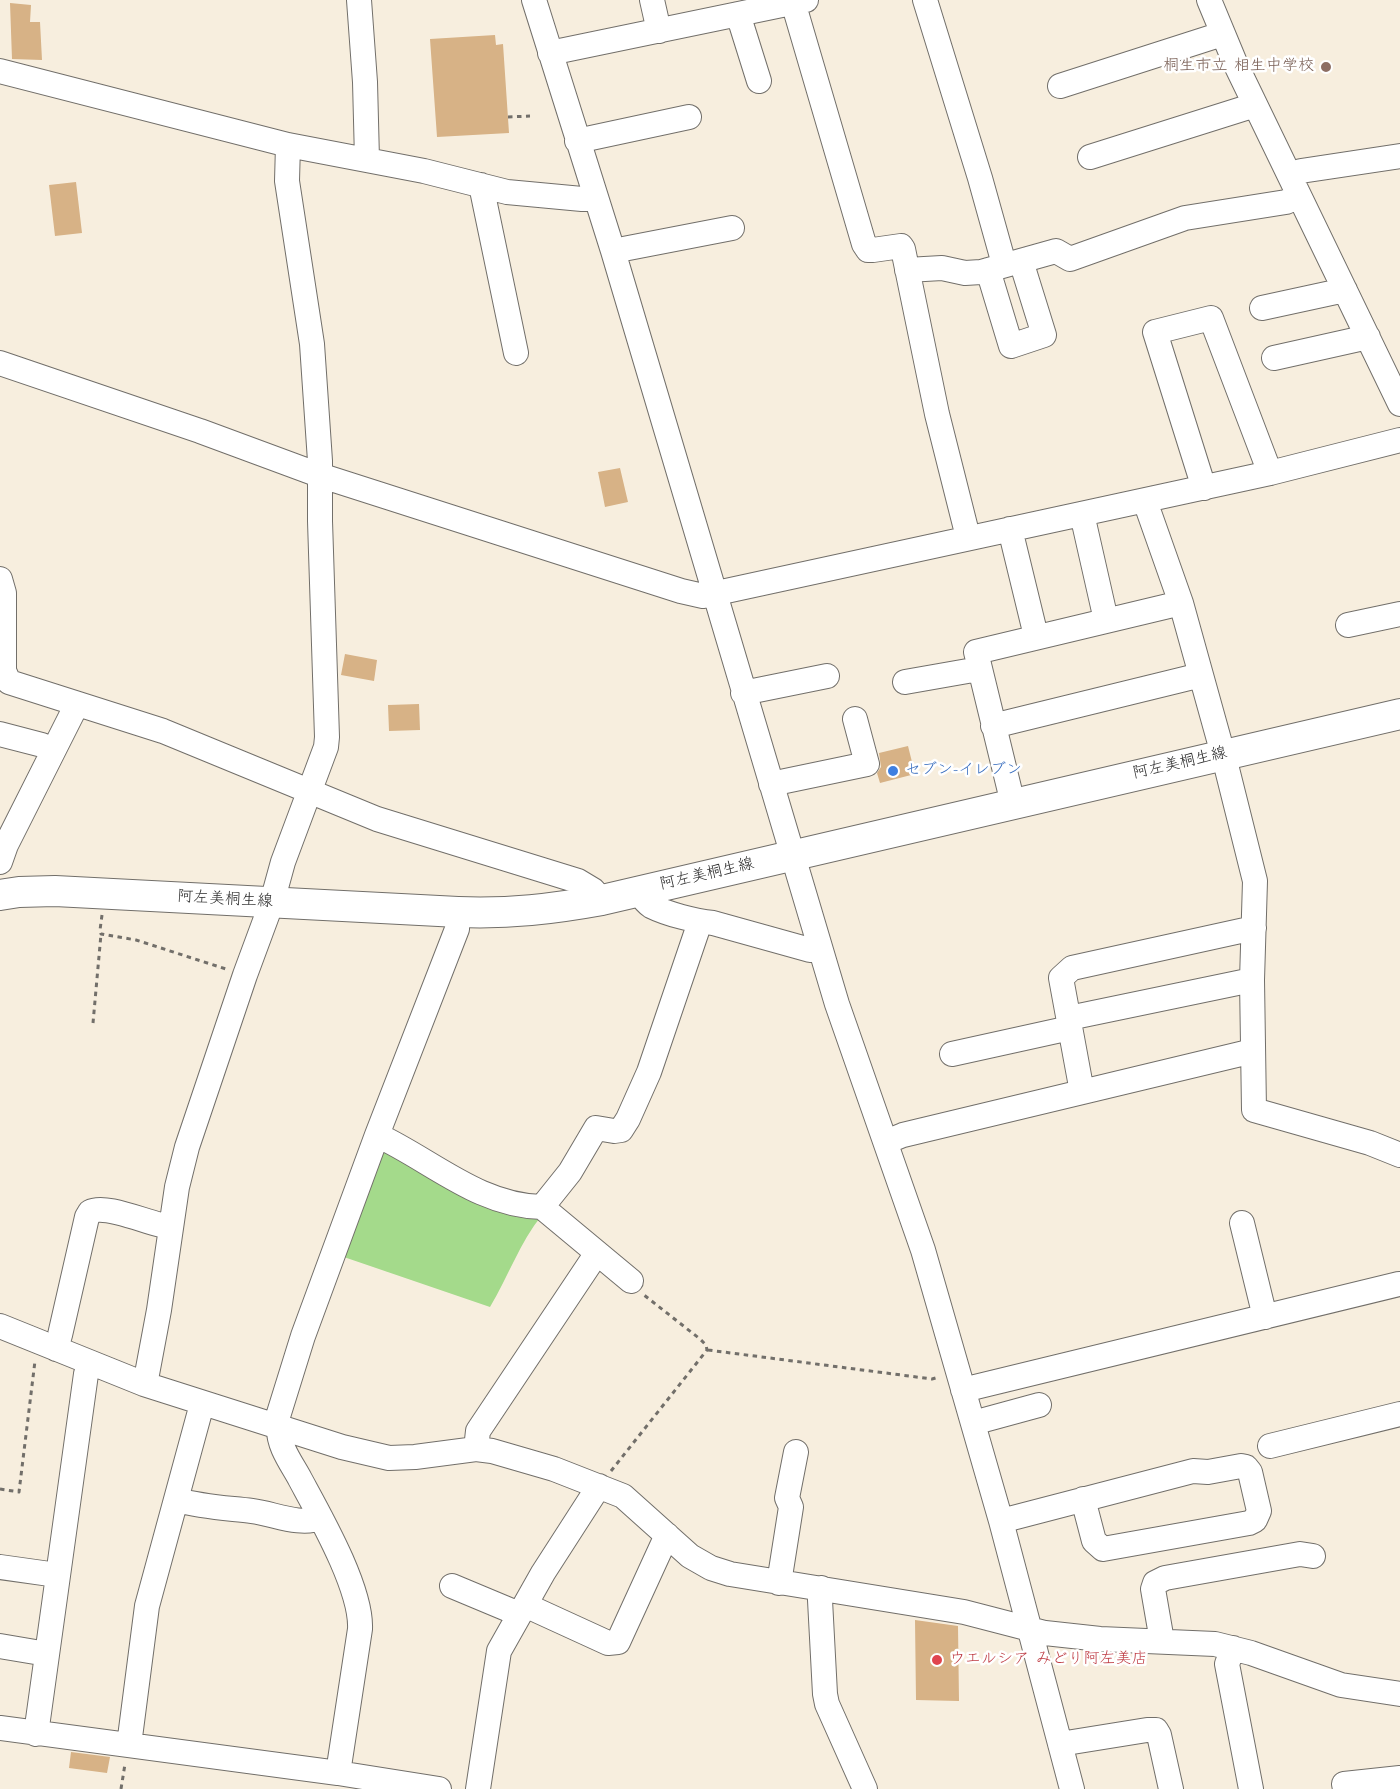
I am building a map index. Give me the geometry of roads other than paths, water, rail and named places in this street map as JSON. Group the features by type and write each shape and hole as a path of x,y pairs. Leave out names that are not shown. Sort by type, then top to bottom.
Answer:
{"main road":[{"name":"阿左美桐生線","path":"0,895 31,891 495,914 535,911 602,900 1400,714"}],"street":[{"path":"359,0 365,82 367,159"},
{"path":"534,0 612,251 820,950 848,1038 923,1250 1001,1521 1072,1789"},
{"path":"652,0 659,31"},
{"path":"925,0 980,178 1004,265"},
{"path":"1209,0 1255,105 1400,404"},
{"path":"550,53 659,31 749,8 800,1 838,156 864,244 868,250 901,246 937,414 968,537"},
{"path":"749,8 759,81"},
{"path":"1060,86 1222,34"},
{"path":"0,71 288,145 367,159 507,192 596,199"},
{"path":"1090,157 1255,105"},
{"path":"577,141 689,117"},
{"path":"144,1384 159,1310 177,1186 187,1147 272,902 283,862 326,747 328,726 320,461 312,344 287,181 288,145"},
{"path":"907,270 942,268 965,273 1056,251 1070,259 1185,218 1286,202 1301,171 1400,156"},
{"path":"481,185 516,353"},
{"path":"612,251 732,228"},
{"path":"1262,308 1345,290"},
{"path":"1204,488 1155,332 1212,318 1270,473"},
{"path":"1274,358 1368,338"},
{"path":"0,363 200,431 320,475 702,596 1204,488 1400,440"},
{"path":"1145,501 1181,603 1255,881 1252,980 1254,1110 1370,1143 1400,1155"},
{"path":"1082,514 1106,620"},
{"path":"1010,529 1036,636"},
{"path":"0,579 4,593 4,671 9,682 163,731 377,819 578,881 593,890 602,900"},
{"path":"1013,804 976,652 1181,603"},
{"path":"1348,625 1400,614"},
{"path":"905,682 979,669"},
{"path":"993,726 1201,675"},
{"path":"743,693 827,676"},
{"path":"2,850 75,704"},
{"path":"771,784 867,764 855,719"},
{"path":"0,734 42,745 53,751"},
{"path":"639,891 652,906 700,922 713,923 804,948 820,950"},
{"path":"338,1773 360,1620 357,1599 321,1518 281,1443 277,1427 293,1362 457,928 458,912"},
{"path":"542,1207 576,1163 596,1128 621,1130 628,1119 649,1072 700,922"},
{"path":"1082,1092 1061,978 1071,968 1254,928"},
{"path":"952,1054 1069,1023 1252,980"},
{"path":"886,1142 903,1135 1253,1052"},
{"path":"377,1135 490,1198 531,1207 542,1207 631,1281"},
{"path":"45,1354 60,1335 90,1212 102,1209 160,1226 171,1227"},
{"path":"1242,1223 1265,1317"},
{"path":"476,1449 478,1431 597,1253"},
{"path":"961,1381 1265,1317 1400,1284"},
{"path":"0,1326 45,1354 90,1363 202,1404 342,1447 388,1458 476,1449 492,1451 554,1469 623,1496 690,1556 711,1568 730,1574 964,1612 1045,1633 1100,1639 1215,1644 1341,1685 1400,1694"},
{"path":"36,1734 86,1374 90,1363"},
{"path":"129,1745 147,1606 178,1500 202,1404"},
{"path":"973,1423 1038,1405"},
{"path":"1270,1446 1400,1414"},
{"path":"779,1583 791,1507 787,1498 796,1452"},
{"path":"1001,1521 1083,1499 1193,1471 1208,1472 1241,1467 1246,1467 1250,1472 1259,1511 1258,1516 1249,1523 1103,1549 1094,1542 1083,1499"},
{"path":"478,1789 499,1651 599,1486"},
{"path":"178,1500 304,1522 321,1518"},
{"path":"452,1586 613,1644 618,1642 622,1636 667,1535"},
{"path":"1162,1641 1153,1589 1155,1583 1165,1578 1300,1554 1313,1556"},
{"path":"0,1567 57,1575"},
{"path":"821,1588 825,1694 830,1712 865,1789"},
{"path":"0,1646 47,1654"},
{"path":"1233,1648 1227,1664 1251,1789"},
{"path":"0,1728 338,1773 439,1789"},
{"path":"1060,1744 1156,1730 1171,1789"},
{"path":"1345,1789 1344,1784 1400,1778"}],"place":[{"name":"桐生市立 相生中学校","path":"1326,67"},
{"name":"セブン-イレブン","path":"893,771"},
{"name":"ウエルシア みどり阿左美店","path":"937,1660"}]}
